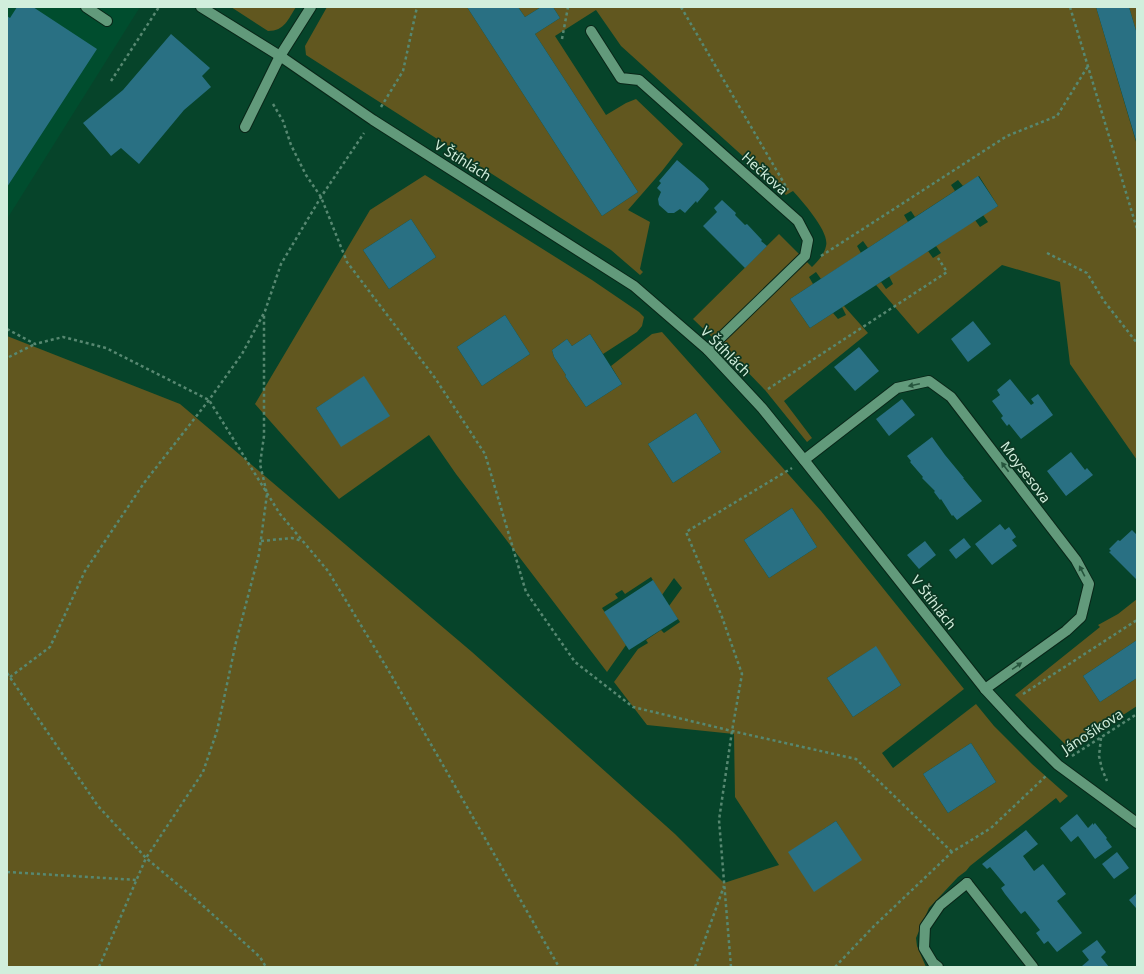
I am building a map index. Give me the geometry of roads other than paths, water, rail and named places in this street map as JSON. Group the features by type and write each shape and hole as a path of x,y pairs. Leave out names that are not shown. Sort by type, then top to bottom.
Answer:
{"street":[{"path":"86,7 108,21"},
{"name":"V Štíhlách","path":"201,7 280,56 373,120 634,286 708,350 762,408 985,689 1023,730 1054,768 1137,823"},
{"path":"245,127 280,56 311,7"},
{"name":"Hečkova","path":"591,31 621,78 639,80 798,221 808,240 806,256 708,350"},
{"name":"Moysesova","path":"804,460 897,388 929,382 951,397 1076,560 1089,584 1081,617 1066,631 985,689"},
{"path":"938,967 924,948 925,927 940,906 967,883 1033,967"}]}
